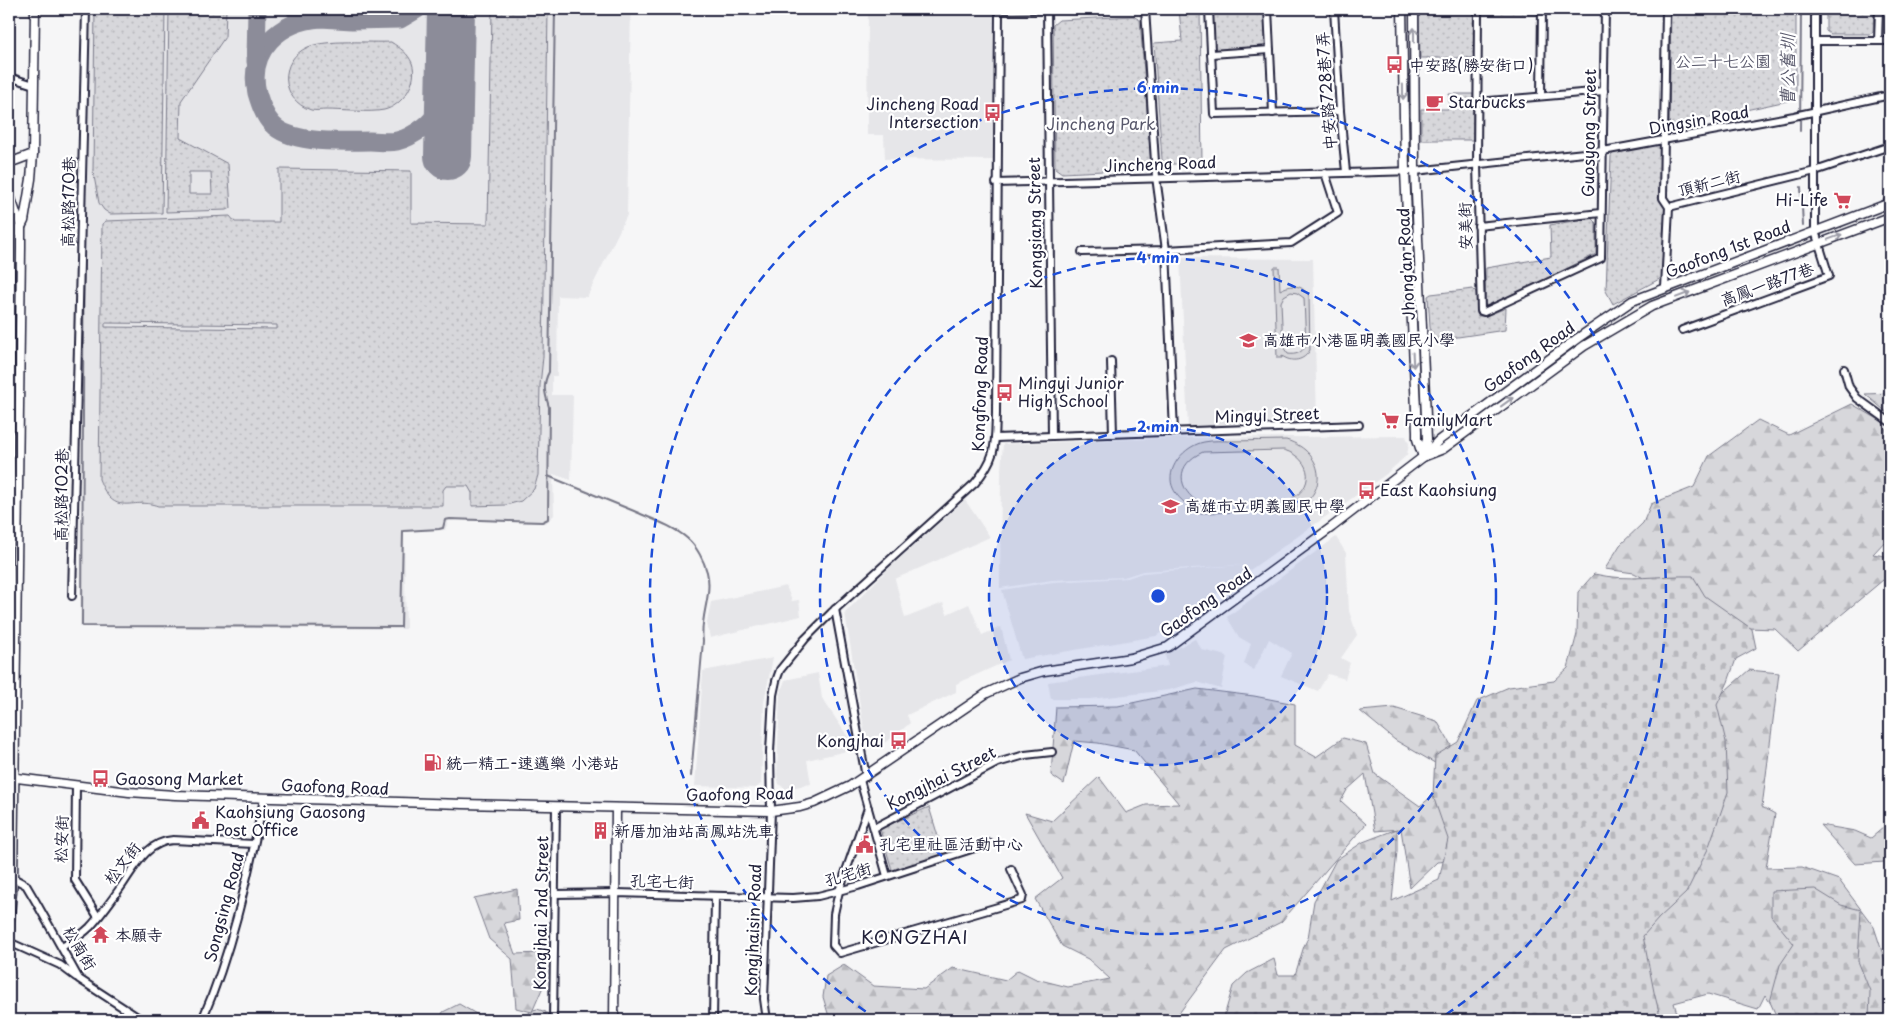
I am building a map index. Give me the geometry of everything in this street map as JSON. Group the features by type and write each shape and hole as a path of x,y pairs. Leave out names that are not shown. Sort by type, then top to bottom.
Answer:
{"street":[{"path":"9,288 9,233 21,227 24,220 33,154 35,9"},
{"name":"高松路170巷","path":"77,395 86,9"},
{"path":"999,9 1061,9"},
{"name":"Kongfong Road","path":"771,810 770,752 776,681 780,670 790,656 835,609 975,483 992,459 995,438 999,9"},
{"name":"Kongsiang Street","path":"1047,9 1052,436"},
{"path":"1145,9 1156,177 1166,250 1174,432"},
{"path":"1209,9 1214,114 1340,111"},
{"path":"1268,9 1273,113"},
{"name":"中安路728巷7弄","path":"1334,9 1340,111 1346,172"},
{"name":"Jhong'an Road","path":"1402,9 1404,171 1417,439 1423,457"},
{"name":"Jhong'an Road","path":"1414,9 1415,171 1427,439 1423,457"},
{"name":"安美街","path":"1478,9 1477,165 1481,311 1492,309 1601,258"},
{"path":"1541,96 1542,9"},
{"name":"Guosyong Street","path":"1601,258 1605,9"},
{"name":"頂新二街","path":"1666,9 1662,140 1663,198 1669,207 1815,171 1890,146"},
{"path":"1815,9 1815,231 1818,244"},
{"path":"1878,41 1879,9"},
{"path":"1815,41 1890,41"},
{"path":"1212,54 1270,50"},
{"path":"9,77 34,85"},
{"path":"1478,102 1604,91"},
{"name":"Dingsin Road","path":"1602,151 1797,116 1890,96"},
{"name":"Jincheng Road","path":"996,183 1415,171 1602,151"},
{"path":"9,163 33,154"},
{"path":"1082,252 1166,250 1291,243 1338,213 1325,173"},
{"path":"9,194 21,227 13,596 9,928"},
{"name":"Gaofong 1st Road","path":"1632,301 1890,203"},
{"path":"1666,288 1669,207"},
{"path":"1478,226 1601,213"},
{"name":"Gaofong 1st Road","path":"1638,314 1652,306 1890,217"},
{"name":"高鳳一路77巷","path":"1682,330 1830,276 1818,244"},
{"name":"Gaofong Road","path":"12,777 129,792 264,799 771,810 800,807 814,803 863,778 987,693 1003,685 1044,671 1131,658 1168,646 1300,551 1423,457 1438,441 1578,338 1632,301"},
{"name":"Gaofong Road","path":"1423,457 1443,449 1584,346 1638,314"},
{"path":"1111,361 1113,434"},
{"path":"1844,369 1849,387 1857,398 1890,422"},
{"name":"高松路102巷","path":"72,596 77,395"},
{"name":"Mingyi Street","path":"995,438 1359,425"},
{"path":"835,609 868,808 887,876"},
{"name":"Kongjhai Street","path":"874,828 997,763 1025,755 1052,752"},
{"name":"松安街","path":"76,785 75,880 98,917"},
{"name":"Songsing Road","path":"202,1020 234,934 264,799"},
{"name":"Kongjhai 2nd Street","path":"553,1020 556,806"},
{"path":"614,1020 616,808"},
{"name":"Kongjhai Street","path":"868,808 839,891 834,914 833,945 840,953 1022,900 1024,895 1011,869"},
{"name":"Kongjhaisin Road","path":"767,1020 764,999 771,810"},
{"name":"松文街","path":"62,947 84,932 98,917 138,860 147,850 163,840 254,844"},
{"name":"孔宅街","path":"768,898 818,896 839,891 990,842"},
{"name":"松南街","path":"11,878 26,885 79,979 142,1020"},
{"name":"孔宅七街","path":"555,894 616,893 768,898"},
{"path":"713,1020 715,897"},
{"path":"9,942 60,965 79,979"}],"shaded area":[{"path":"90,9 631,9 627,215 587,297 558,296 557,376 552,376 552,395 573,395 571,480 553,474 554,515 546,523 449,520 445,530 404,532 406,629 80,627"},
{"path":"868,9 993,9 993,160 885,159 884,135 867,135"},
{"name":"高雄市小港區明義國民小學","path":"1180,258 1313,259 1317,421 1188,428"},
{"name":"高雄市立明義國民中學","path":"1406,436 1409,444 1407,455 1385,475 1156,636 1022,659 1002,590 1053,582 1128,578 1142,573 1241,565 1143,571 1124,577 1052,580 1000,588 1003,444 1179,438"},
{"path":"965,500 990,537 895,579 905,618 943,603 947,614 969,604 982,635 1001,627 1009,660 956,684 956,692 907,715 910,723 895,736 876,748 867,748 845,613 888,569"},
{"path":"1336,537 1346,553 1349,611 1357,635 1341,658 1350,663 1345,679 1328,674 1318,691 1281,676 1292,653 1269,639 1254,670 1244,664 1251,644 1239,637 1227,617"},
{"path":"786,586 792,601 799,600 801,616 710,638 707,623 711,602"},
{"path":"1195,639 1202,650 1227,656 1221,689 1197,682 1169,690 1090,699 1051,699 1048,682 1168,666 1165,655"},
{"path":"773,658 764,701 761,784 756,788 695,786 703,671"},
{"path":"818,673 822,698 856,749 807,760 811,784 785,789 779,784 777,775 780,694 785,680"}],"green space":[{"path":"95,9 165,9 162,213 110,214 99,203 93,171"},
{"path":"169,9 226,9 225,37 181,101 180,138 228,164 231,208 227,210 166,212","holes":["189,172 211,172 212,194 189,194"]},
{"path":"492,9 548,9 543,357 540,385 538,475 534,489 521,501 506,505 472,506 472,493 468,486 446,486 443,490 443,506 158,506 140,503 118,503 105,492 99,479 102,224 106,221 230,216 235,222 279,222 279,169 411,171 411,223 488,224","holes":["105,323 277,325 277,329 105,327"]},
{"path":"1179,9 1200,9 1202,164 1167,164 1162,160 1154,43 1182,41"},
{"path":"1217,9 1261,9 1265,11 1267,45 1263,48 1216,51 1214,49 1213,11"},
{"path":"1419,9 1474,9 1474,58 1420,58"},
{"path":"1483,9 1538,9 1538,15 1483,15"},
{"name":"公二十七公園","path":"1671,9 1796,9 1796,99 1673,126 1669,123"},
{"path":"1826,9 1874,9 1873,32 1870,34 1830,34 1826,31"},
{"name":"Jincheng Park","path":"1133,16 1140,20 1151,162 1144,169 1062,173 1055,168 1053,25 1059,20"},
{"path":"337,42 391,42 408,56 414,70 411,85 407,92 391,108 371,111 311,110 293,98 287,80 288,70 291,61 298,53 308,47"},
{"path":"1449,94 1473,94 1473,140 1421,140 1421,109 1449,109"},
{"path":"1654,142 1660,146 1660,199 1666,208 1663,277 1613,304 1606,291 1611,156 1615,151"},
{"path":"1591,218 1596,223 1596,254 1491,306 1485,305 1486,268 1551,257 1550,225"},
{"path":"1274,267 1279,267 1280,290 1296,286 1303,289 1309,296 1310,350 1305,357 1298,360 1290,360 1282,356 1282,358 1277,358","holes":["1291,292 1297,293 1304,298 1306,346 1298,353 1288,354 1283,347 1281,302 1284,296"]},
{"path":"1473,289 1476,292 1478,316 1486,316 1506,308 1505,330 1431,341 1428,296 1431,294"},
{"path":"1890,393 1890,415 1865,394"},
{"path":"1852,404 1883,422 1890,444 1890,540 1887,539 1873,554 1890,557 1890,587 1883,580 1798,651 1775,629 1720,627 1668,591 1634,573 1605,569 1620,545 1643,523 1651,504 1694,487 1709,456 1758,420 1789,435"},
{"path":"1286,440 1300,446 1310,454 1316,465 1317,486 1311,497 1302,505 1288,511 1201,513 1186,504 1174,491 1171,480 1173,467 1181,455 1198,444 1207,441","holes":["1284,450 1294,454 1305,467 1307,474 1306,482 1303,489 1287,501 1201,504 1193,498 1183,484 1183,470 1187,463 1203,452"]},
{"path":"1594,574 1619,578 1693,576 1705,596 1752,629 1756,648 1736,659 1717,705 1726,742 1728,792 1708,849 1686,893 1643,936 1661,1020 1223,1020 1233,986 1247,973 1274,959 1278,975 1295,975 1308,938 1314,901 1336,860 1363,842 1397,829 1397,851 1392,901 1439,880 1448,839 1433,796 1435,756 1458,742 1477,701 1509,687 1554,681 1568,668 1577,634 1578,592"},
{"path":"1749,670 1779,673 1762,807 1775,814 1766,868 1802,867 1839,880 1874,927 1890,976 1890,1020 1782,1020 1765,995 1758,1009 1708,994 1674,1003 1679,1020 1643,1020 1639,1006 1644,900 1710,704"},
{"path":"1197,689 1254,696 1295,704 1295,745 1316,757 1343,738 1366,744 1375,774 1420,806 1440,790 1440,766 1395,740 1360,711 1394,708 1437,721 1465,769 1451,861 1437,862 1410,888 1401,829 1375,831 1365,774 1347,790 1341,801 1366,824 1281,922 1226,950 1174,1020 830,1020 823,997 826,976 844,965 873,986 924,989 953,968 1006,980 1018,970 1036,979 1068,987 1110,979 1088,959 1062,946 1035,899 1062,878 1025,813 1052,821 1099,777 1126,813 1146,805 1179,804 1134,750 1098,743 1074,741 1064,784 1051,775 1056,707 1118,706"},
{"path":"929,807 944,856 893,873 880,829"},
{"path":"1890,822 1890,859 1885,862 1855,864 1820,825 1855,831 1871,838"},
{"path":"517,889 519,920 504,923 515,954 543,953 542,989 532,1012 516,1008 512,959 489,939 474,898"},
{"path":"1815,889 1841,905 1861,910 1858,961 1870,991 1869,1020 1778,1020 1770,1002 1780,965 1794,944 1771,916 1771,891"},
{"path":"459,1004 478,1015 480,1020 439,1020 443,1012"},
{"path":"537,1009 546,1012 546,1020 526,1020 530,1011"}],"waterway":[{"path":"84,190 82,626 401,627 403,531 443,528 445,520 450,519 542,522 548,519 549,407 545,394 545,385 549,372 555,9"},
{"name":"曹公舊圳","path":"1800,131 1801,9"},
{"name":"曹公舊圳","path":"1801,187 1803,226"},
{"path":"548,476 634,511 682,534 694,546 702,559 707,572 708,589 702,632 703,641 691,776"}],"taxiway":[{"path":"256,62 257,9"},
{"path":"295,9 309,16 352,20 400,19 417,9"},
{"path":"321,18 306,20 280,32 262,51 257,64 255,78 259,101 269,121 281,131 305,139 397,141 411,136 433,119 440,109 449,86"}],"runway":[{"path":"448,156 451,9"}],"place":[{"name":"中安路(勝安街口)","path":"1395,65"},
{"name":"Starbucks","path":"1434,102"},
{"name":"Jincheng Road Intersection","path":"993,113"},
{"name":"Hi-Life","path":"1842,200"},
{"name":"高雄市小港區明義國民小學","path":"1249,340"},
{"name":"Mingyi Junior High School","path":"1004,392"},
{"name":"FamilyMart","path":"1390,420"},
{"name":"East Kaohsiung","path":"1366,490"},
{"name":"高雄市立明義國民中學","path":"1171,506"},
{"name":"Kongjhai","path":"898,741"},
{"name":"統一精工-速邁樂 小港站","path":"432,763"},
{"name":"Gaosong Market","path":"101,779"},
{"name":"Kaohsiung Gaosong Post Office","path":"201,821"},
{"name":"新厝加油站高鳳站洗車","path":"600,831"},
{"name":"孔宅里社區活動中心","path":"865,844"},
{"name":"本願寺","path":"101,935"}],"district":[{"name":"KONGZHAI","path":"915,938"}]}
